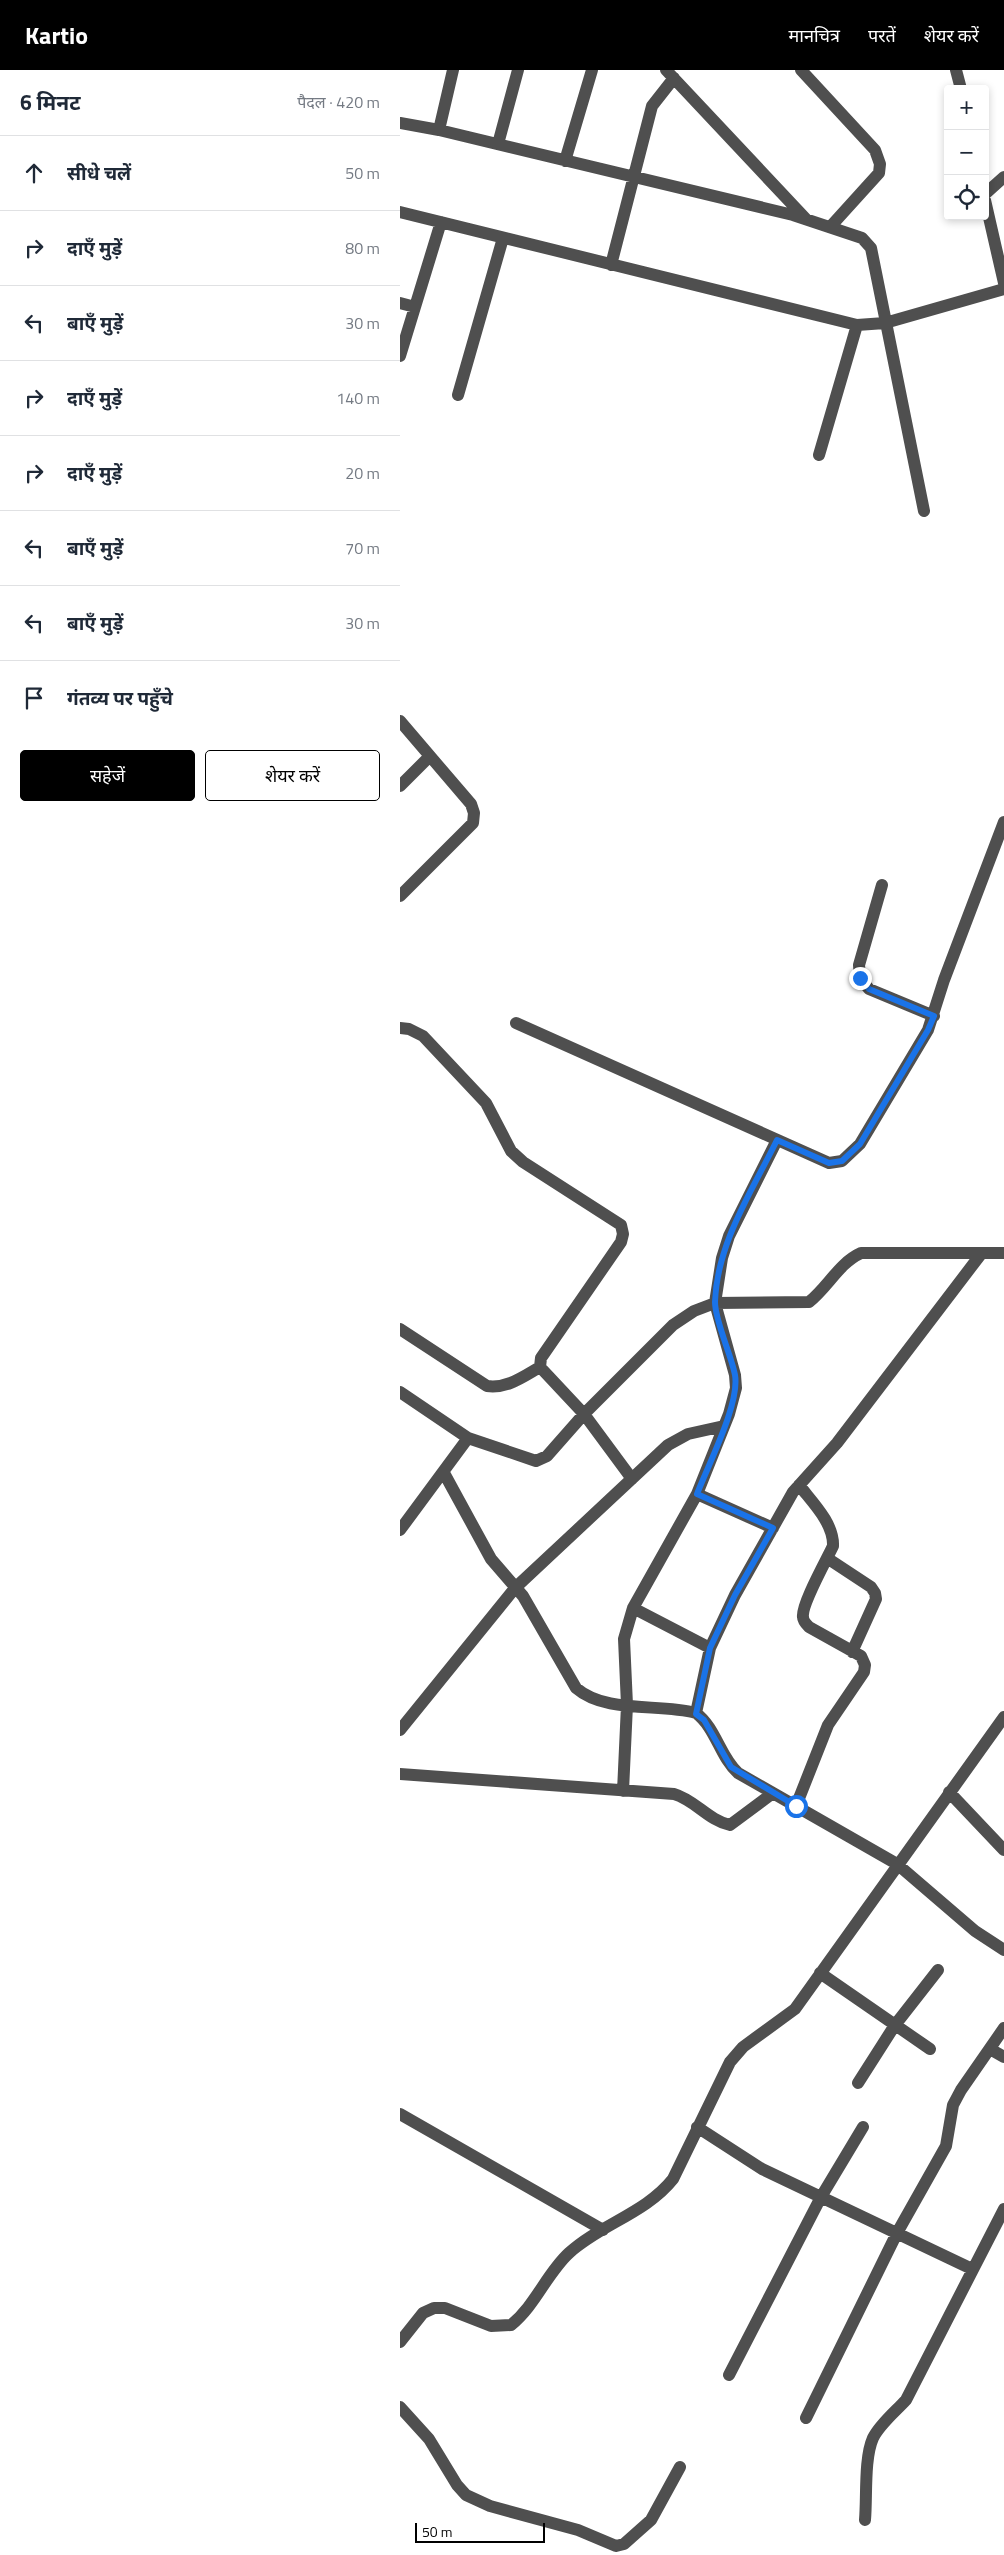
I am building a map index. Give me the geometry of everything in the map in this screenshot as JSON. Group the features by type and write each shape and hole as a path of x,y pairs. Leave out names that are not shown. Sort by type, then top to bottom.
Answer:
{"street":[{"path":"438,130 453,70"},
{"path":"498,144 518,70"},
{"path":"565,161 592,70"},
{"path":"802,70 875,150 880,164 879,173 831,226"},
{"path":"956,70 960,85"},
{"path":"611,265 652,106 670,74 806,219"},
{"path":"400,123 498,144 806,219 862,238 870,248 924,511"},
{"path":"989,190 1004,177"},
{"path":"400,212 857,325 885,323 1004,289"},
{"path":"989,217 1004,283"},
{"path":"400,356 441,222"},
{"path":"458,395 503,238"},
{"path":"400,303 415,307"},
{"path":"819,455 857,325"},
{"path":"400,721 471,804 474,813 473,823 400,896"},
{"path":"400,786 430,756"},
{"path":"516,1023 829,1163 842,1161 860,1144 928,1030 944,980 1004,822"},
{"path":"882,884 859,965 860,978 869,989 934,1016"},
{"path":"400,1028 409,1029 423,1036 486,1103 511,1150 523,1162 620,1225 623,1234 620,1242 541,1358 540,1367 584,1414 632,1479"},
{"path":"623,1791 626,1705 624,1638 633,1608 697,1494 724,1426 736,1388 735,1376 715,1304 722,1258 729,1236 777,1140"},
{"path":"400,1392 468,1438 536,1461 547,1456 584,1414 673,1326 694,1311 715,1304 809,1302 820,1293 849,1258 861,1253 981,1254 1004,1252"},
{"path":"696,1714 710,1648 735,1595 799,1485 838,1442 981,1254"},
{"path":"400,1329 487,1386 497,1387 509,1384 540,1367"},
{"path":"400,1730 515,1588 678,1438 724,1426"},
{"path":"400,1530 444,1474 468,1438"},
{"path":"444,1474 491,1559 527,1602 576,1688 585,1696 603,1702 696,1714 704,1720 731,1767 897,1864 975,1931 1004,1950"},
{"path":"796,1806 828,1725 864,1672 865,1665 861,1656 809,1627 802,1615 833,1546 834,1538 828,1524 799,1485"},
{"path":"697,1494 773,1528"},
{"path":"827,1558 871,1587 876,1593 876,1599 852,1652"},
{"path":"633,1608 710,1648"},
{"path":"400,2342 424,2313 434,2308 444,2308 491,2326 511,2325 568,2254 603,2230 650,2203 663,2191 673,2179 730,2062 744,2047 795,2009 1004,1717"},
{"path":"400,1774 674,1794 684,1797 720,1823 730,1825 773,1793"},
{"path":"949,1792 1004,1850"},
{"path":"858,2083 895,2024 938,1970"},
{"path":"820,1973 930,2048"},
{"path":"806,2418 897,2233 946,2146 953,2105 961,2090 1004,2028"},
{"path":"990,2048 1004,2057"},
{"path":"400,2114 603,2230"},
{"path":"729,2375 820,2197 863,2127"},
{"path":"697,2128 762,2169 972,2269"},
{"path":"865,2520 873,2438 882,2425 906,2400 1004,2209"},
{"path":"400,2407 429,2439 457,2485 466,2495 490,2506 578,2530 616,2546 624,2544 651,2520 680,2468"}],"route":[{"path":"796,1806 738,1773 731,1767 704,1720 696,1714 710,1648 735,1595 773,1528 697,1494 729,1414 736,1388 735,1376 715,1304 722,1258 729,1236 777,1140 829,1163 842,1161 860,1144 928,1030 934,1016 869,989 860,978"}]}
